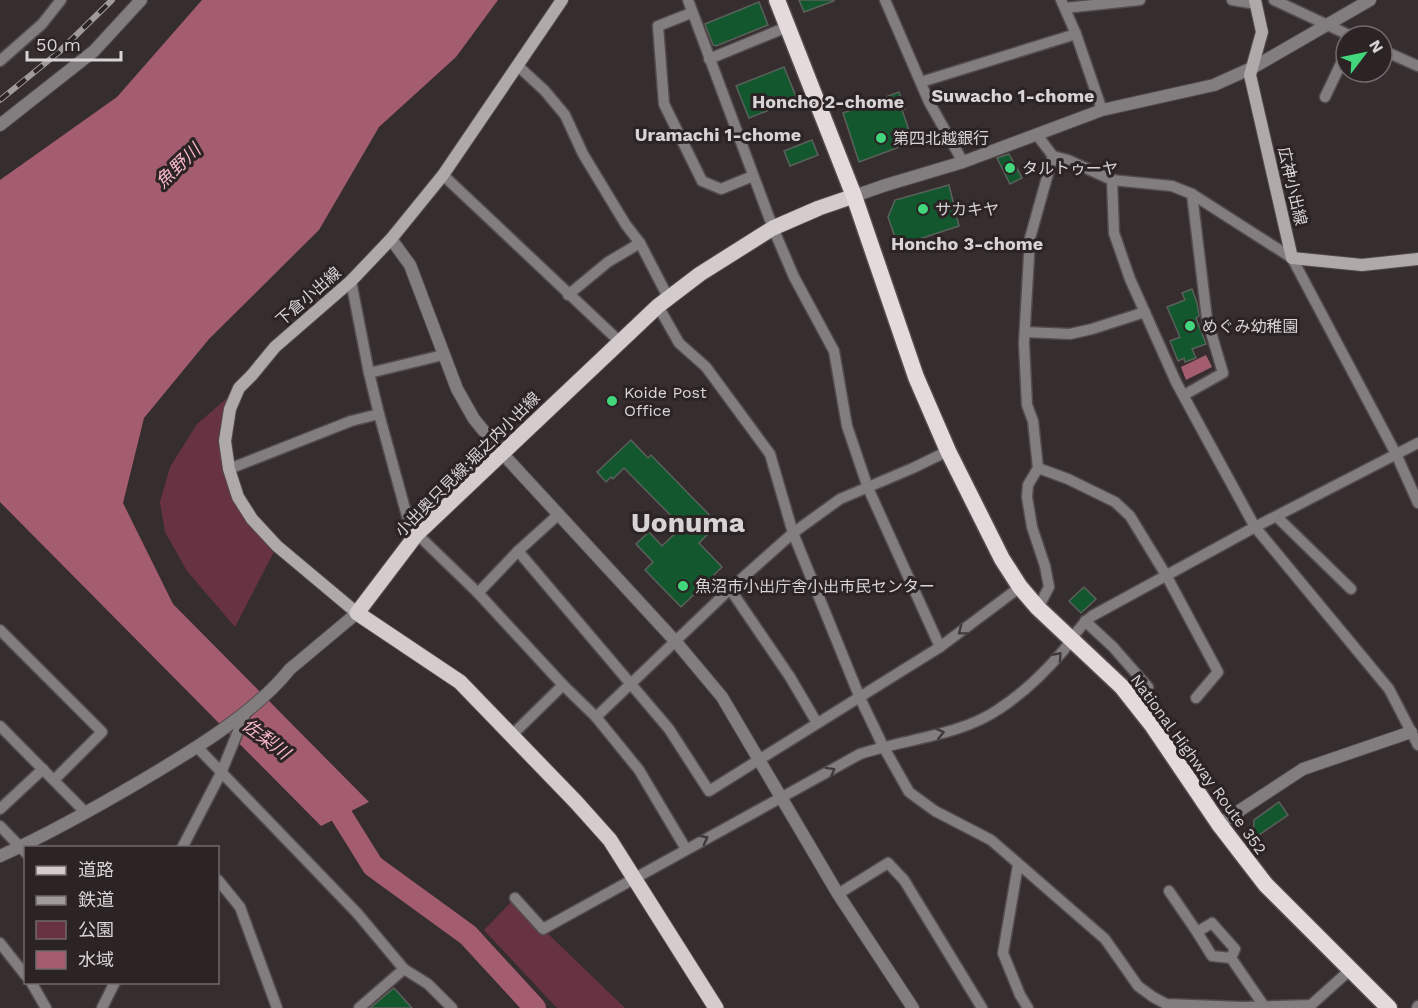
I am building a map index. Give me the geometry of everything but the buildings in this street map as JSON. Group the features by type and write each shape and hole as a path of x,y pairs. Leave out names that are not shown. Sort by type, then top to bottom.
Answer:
{"highway":[{"name":"National Highway Route 352","path":"777,0 854,196 916,377 948,451 1002,559 1020,587 1038,608 1122,687 1152,724 1219,824 1266,885 1389,1008"}],"main road":[{"name":"下倉小出線","path":"357,613 277,546 252,519 238,497 229,469 225,441 226,424 238,388 276,346 351,281 391,239 443,175 562,0"},
{"name":"広神小出線","path":"1255,2 1263,32 1250,75 1292,258"},
{"name":"小出奥只見線;堀之内小出線","path":"357,613 417,534 619,341 663,303 700,274 773,228 854,196"},
{"path":"1292,258 1362,265 1418,259"},
{"path":"357,613 460,682 537,760 610,840 716,1008"}],"street":[{"path":"0,61 42,24 62,0"},
{"path":"0,125 94,51 141,0"},
{"path":"688,0 773,228 794,277 834,351 846,426 868,488 940,647"},
{"path":"885,0 928,102 963,162"},
{"path":"1102,110 1076,34 1063,4 1140,0"},
{"path":"1232,0 1255,2"},
{"path":"1274,0 1334,28"},
{"path":"854,196 886,184 963,162 1102,110 1214,85 1254,67 1370,0"},
{"path":"691,13 658,26 664,104 702,181 721,189 753,176"},
{"path":"709,60 787,27"},
{"path":"921,82 1076,34"},
{"path":"1394,55 1418,66"},
{"path":"518,66 545,91 565,115 583,154 626,225 640,243 679,343 706,367 770,454 793,533 860,698 909,792 935,811 991,840 1105,939 1138,986 1166,1004 1311,1005 1350,970"},
{"path":"1325,97 1334,78"},
{"path":"1037,135 1053,156 1068,160 1112,180 1172,186 1192,194 1292,258 1396,454 1418,502"},
{"path":"1038,608 1049,587 1045,566 1032,528 1027,497 1028,485 1038,468 1033,421 1027,405 1025,332 1030,238 1053,156"},
{"path":"443,175 619,341"},
{"path":"1112,180 1114,233 1176,382 1255,527 1389,688 1415,730 1418,745"},
{"path":"1184,395 1223,373 1207,319 1192,194"},
{"path":"391,239 410,265 457,389 474,419 502,453 676,642 722,697 838,894 913,1008"},
{"path":"568,295 608,262 640,243"},
{"path":"351,281 379,414 407,516 417,534 478,593 563,685 596,717 639,770 686,849"},
{"path":"1025,332 1070,334 1145,312"},
{"path":"369,373 443,355"},
{"path":"229,469 351,421 379,414"},
{"path":"515,898 543,929 860,754 883,746 955,730 998,710 1042,673 1085,621 1255,527 1418,443"},
{"path":"596,717 730,589 793,533 840,499 948,451"},
{"path":"1038,468 1068,479 1115,502 1130,516 1166,575 1218,672 1196,698"},
{"path":"478,593 518,551 559,514"},
{"path":"1277,517 1351,589"},
{"path":"518,551 669,729 709,791 940,647 1020,587"},
{"path":"730,589 790,677 817,723"},
{"path":"30,846 198,748 246,710 282,679 290,669 357,613"},
{"path":"1085,621 1113,646 1148,687 1135,704"},
{"path":"0,630 102,732 54,780"},
{"path":"511,736 563,685"},
{"path":"183,846 221,773 246,710"},
{"path":"0,726 86,813"},
{"path":"1219,824 1303,769 1415,730"},
{"path":"198,748 357,913 405,969 428,984 452,1008"},
{"path":"0,809 43,769"},
{"path":"0,826 23,850 0,856"},
{"path":"838,894 888,863 904,880 982,1008"},
{"path":"1018,865 1003,953 1020,995 1028,1008"},
{"path":"219,880 240,907 277,1008"},
{"path":"1169,891 1212,956 1231,958 1264,1006"},
{"path":"1197,932 1212,923 1235,949 1231,958"},
{"path":"0,943 24,973"},
{"path":"359,1008 405,969"},
{"path":"32,984 46,1008"},
{"path":"102,1008 114,984"}],"green space":[{"path":"239,388 226,424 238,497 277,546 235,627 187,571 165,532 160,502 170,467 197,424"},
{"path":"515,898 543,929 625,1008 557,1008 484,930"}],"water":[{"name":"魚野川","path":"202,0 498,0 456,57 379,127 319,230 209,339 144,418 123,503 173,604 369,802 321,826 0,502 0,180 117,97"},
{"path":"1206,355 1212,367 1186,380 1181,367"}],"waterway":[{"name":"佐梨川","path":"324,793 335,805 373,866 468,935 535,1008"}],"railway":[{"path":"0,100 59,52 112,0"}],"place":[{"name":"第四北越銀行","path":"881,138"},
{"name":"タルトゥーヤ","path":"1010,168"},
{"name":"サカキヤ","path":"923,209"},
{"name":"めぐみ幼稚園","path":"1190,326"},
{"name":"Koide Post Office","path":"612,401"},
{"name":"魚沼市小出庁舎小出市民センター","path":"683,586"}],"district":[{"name":"Suwacho 1-chome","path":"1013,96"},
{"name":"Honcho 2-chome","path":"828,102"},
{"name":"Uramachi 1-chome","path":"718,135"},
{"name":"Honcho 3-chome","path":"967,244"},
{"name":"Uonuma","path":"688,522"}]}
